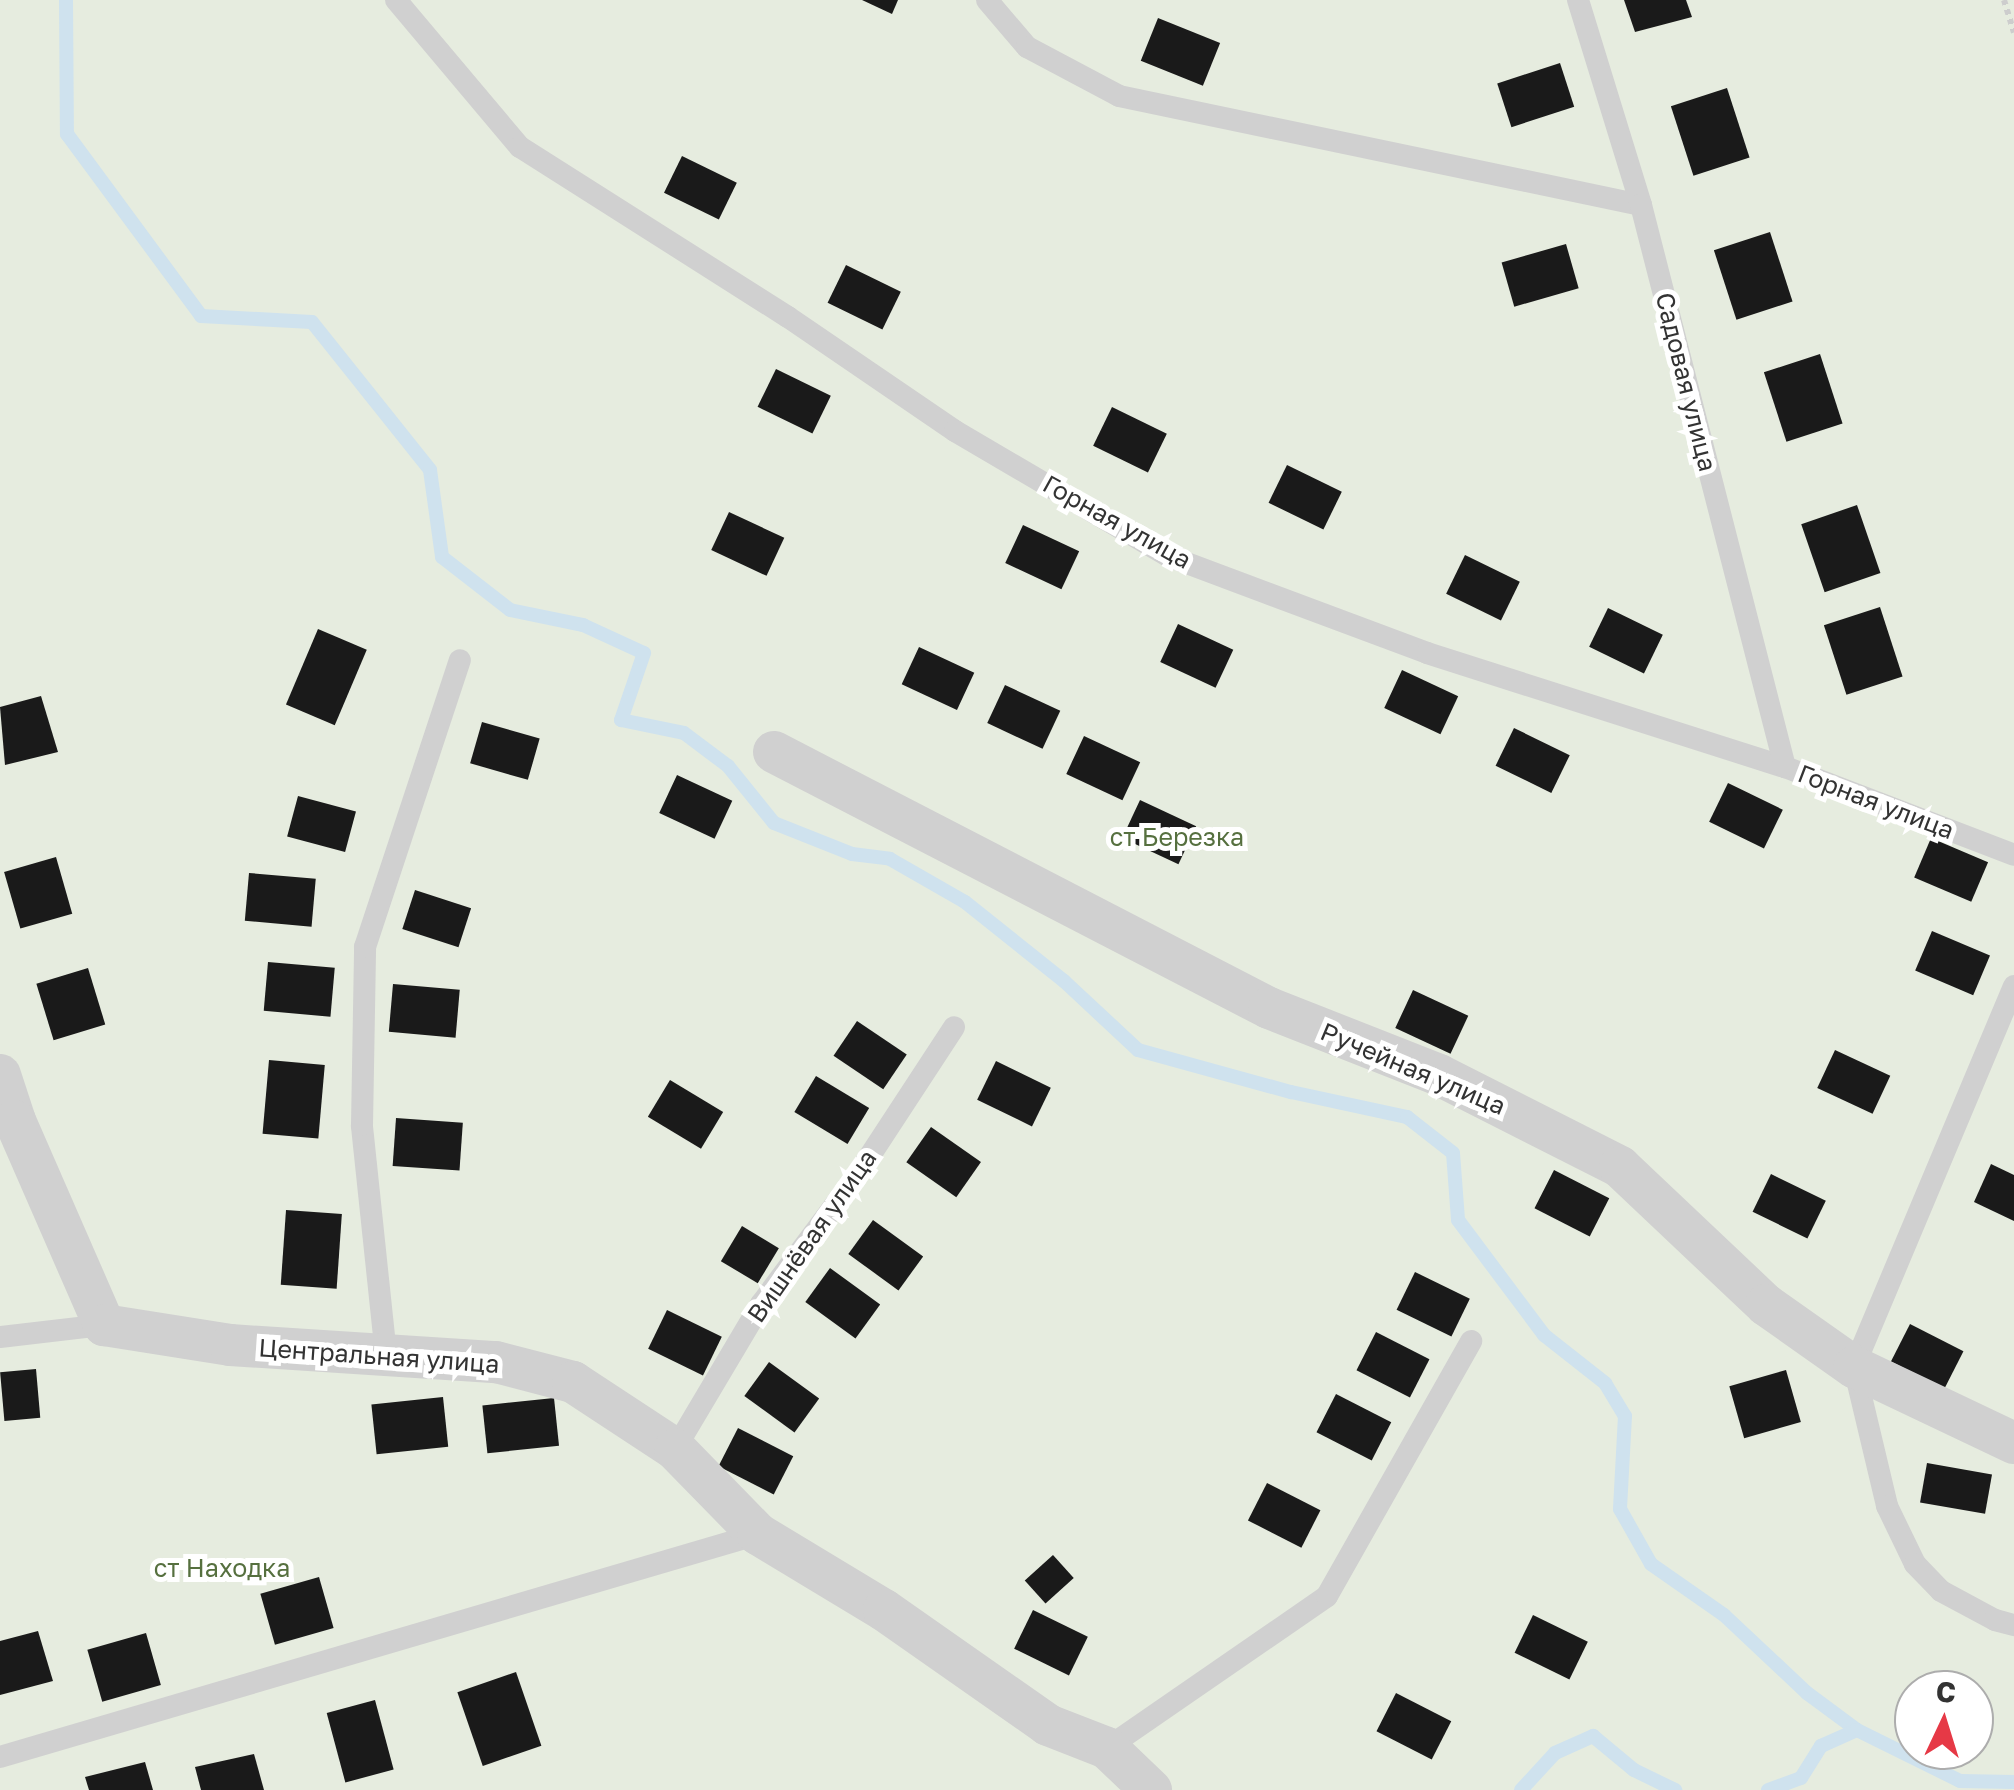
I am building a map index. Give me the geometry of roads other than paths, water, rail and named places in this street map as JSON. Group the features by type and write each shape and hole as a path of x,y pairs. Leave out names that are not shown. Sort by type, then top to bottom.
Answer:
{"street":[{"name":"Ручейная улица","path":"774,752 1269,1008 1439,1074 1620,1167 1766,1305 1854,1368 2014,1443"},
{"path":"0,1076 15,1122 104,1326"},
{"name":"Центральная улица","path":"104,1326 230,1345 496,1362 573,1382 675,1448 758,1534 884,1610 1048,1725 1107,1748 1150,1790"}],"lane":[{"name":"Горная улица","path":"396,0 520,148 788,317 955,430 1168,556 1427,653 1785,766 2014,855"},
{"path":"988,0 1028,47 1119,96 1641,205"},
{"name":"Садовая улица","path":"1578,0 1641,205 1785,766"},
{"path":"386,1355 362,1125 365,948 460,660"},
{"path":"2014,986 1854,1368 1886,1506 1915,1564 1941,1590 1994,1620 2014,1625"},
{"name":"Вишнёвая улица","path":"675,1448 761,1304 856,1177 954,1027"},
{"path":"0,1337 104,1326"},
{"path":"1107,1748 1327,1596 1470,1341"},
{"path":"0,1758 758,1534"}],"waterway":[{"path":"66,0 67,134 201,316 312,322 430,470 442,557 510,610 583,625 644,653 621,720 684,733 728,766 774,823 852,854 890,859 965,902 1064,981 1138,1050 1291,1092 1407,1117 1453,1153 1458,1220 1544,1335 1605,1383 1625,1416 1620,1509 1651,1564 1724,1615 1807,1693 1857,1730"},
{"path":"1768,1790 1801,1778 1821,1746 1857,1730 1960,1781 2014,1782"},
{"path":"1521,1790 1555,1753 1593,1736 1634,1770 1675,1790"}],"park label":[{"name":"ст Березка","path":"1177,837"},
{"name":"ст Находка","path":"222,1568"}]}
